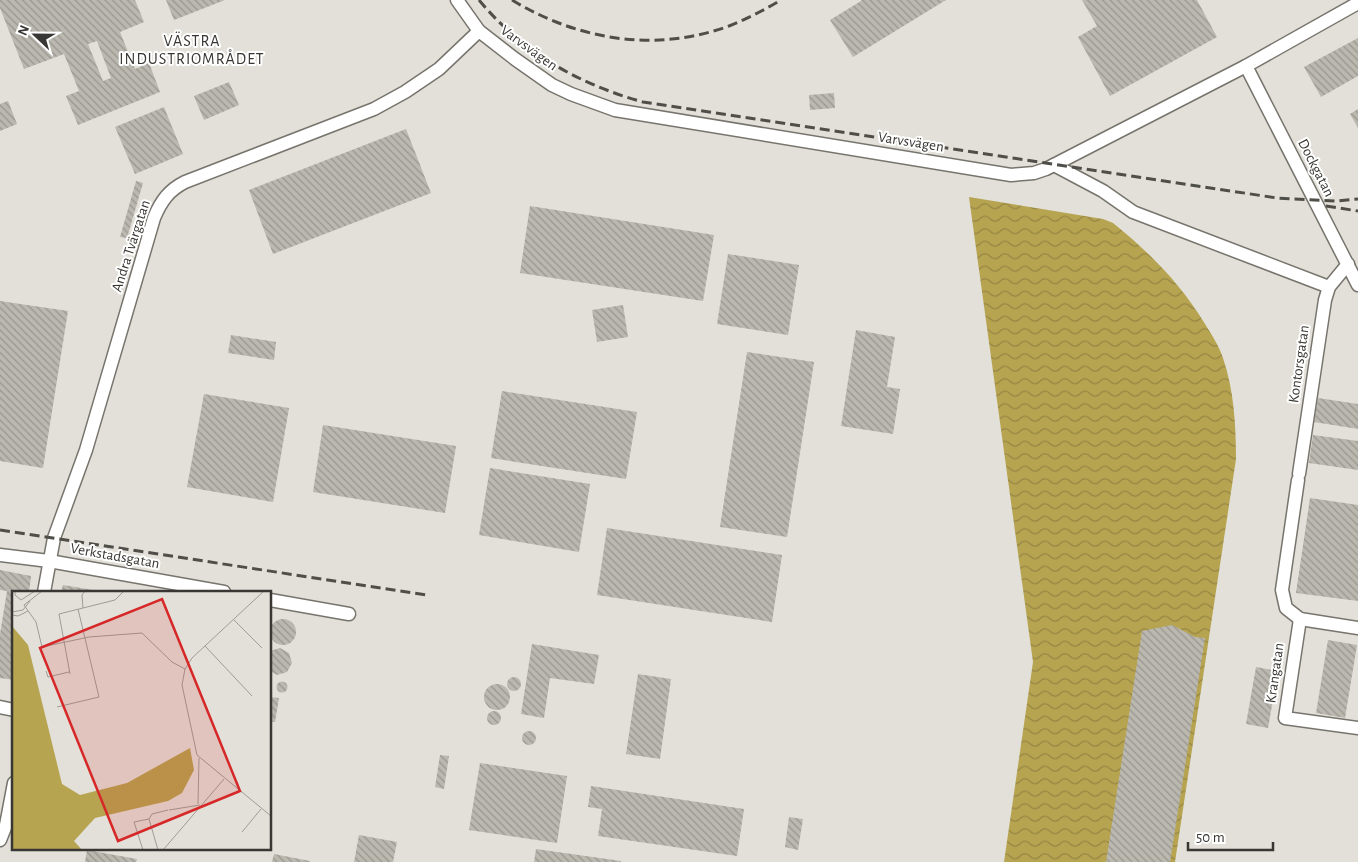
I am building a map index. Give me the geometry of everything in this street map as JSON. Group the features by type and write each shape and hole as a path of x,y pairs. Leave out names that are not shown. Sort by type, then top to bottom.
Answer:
{"street":[{"name":"Varvsvägen","path":"457,0 479,31 552,85 615,110 1012,175 1034,173 1054,165 1246,66 1358,2"},
{"name":"Andra Tvärgatan","path":"44,591 49,561 60,519 95,421 154,218 167,194 185,182 374,109 405,92 439,69 479,31"},
{"name":"Dockgatan","path":"1246,66 1358,285"},
{"path":"1054,165 1103,190 1133,212 1329,287"},
{"name":"Kontorsgatan","path":"1300,619 1286,608 1282,590 1325,300 1329,287 1348,264"},
{"name":"Verkstadsgatan","path":"0,555 49,561 218,591"},
{"path":"271,600 349,614"},
{"path":"1300,619 1358,628"},
{"name":"Krangatan","path":"1300,619 1285,718 1358,728"},
{"path":"0,840 6,825 12,794"}],"water":[{"path":"969,197 1103,219 1113,223 1152,257 1186,295 1217,345 1227,370 1234,408 1236,459 1175,862 1004,862 1033,662"}],"building":[{"path":"0,0 135,0 144,22 120,32 135,69 149,63 160,92 78,125 66,96 79,91 64,54 24,69 0,8","holes":["97,41 111,78 103,81 88,44"]},
{"path":"166,0 225,0 174,20"},
{"path":"861,0 946,0 853,57 830,20"},
{"path":"1082,0 1197,0 1217,37 1110,96 1078,37 1097,26"},
{"path":"1358,38 1358,76 1321,97 1304,67"},
{"path":"229,82 239,105 204,120 194,96"},
{"path":"834,93 835,108 810,110 809,95"},
{"path":"8,101 17,124 0,131 0,104"},
{"path":"164,107 183,154 135,174 115,127"},
{"path":"1358,109 1358,128 1350,114"},
{"path":"406,129 431,193 273,254 249,190"},
{"path":"136,181 143,183 127,238 120,237"},
{"path":"530,206 714,235 703,301 520,273"},
{"path":"728,254 799,265 788,335 717,324"},
{"path":"0,301 68,311 43,468 0,461"},
{"path":"623,305 628,337 597,342 592,310"},
{"path":"856,330 895,337 887,387 900,389 893,434 841,426"},
{"path":"231,335 276,342 274,360 228,353"},
{"path":"747,352 814,362 787,537 720,527"},
{"path":"502,391 637,412 626,479 491,458"},
{"path":"204,394 289,408 273,502 187,487"},
{"path":"1318,398 1358,404 1358,429 1314,422"},
{"path":"323,425 456,446 445,513 313,492"},
{"path":"1313,435 1358,441 1358,470 1309,463"},
{"path":"490,468 590,484 579,552 479,535"},
{"path":"1310,498 1358,505 1358,601 1296,593"},
{"path":"607,528 782,555 772,622 597,595"},
{"path":"0,570 31,576 29,591 12,591 12,680 0,678 0,634 7,591 0,590"},
{"path":"63,585 99,591 61,591"},
{"path":"278,620 288,620 295,627 295,637 288,644 278,644 271,637 271,627"},
{"path":"1172,625 1195,637 1205,638 1170,862 1106,862 1142,631"},
{"path":"1328,640 1357,645 1345,718 1316,713"},
{"path":"532,644 599,655 594,684 550,678 544,718 521,714"},
{"path":"280,648 289,653 292,663 287,672 277,675 271,672 271,651"},
{"path":"1256,667 1278,671 1268,728 1246,724"},
{"path":"638,674 671,679 660,759 626,754"},
{"path":"514,677 519,679 521,684 519,689 514,691 509,689 507,684 509,679"},
{"path":"282,681 288,687 282,693 276,687"},
{"path":"497,684 506,688 510,697 506,706 497,710 488,706 484,697 488,688"},
{"path":"271,697 279,698 275,722 271,722"},
{"path":"494,711 499,713 501,718 499,723 494,725 489,723 487,718 489,713"},
{"path":"526,731 532,731 536,738 532,745 526,745 522,741 522,735"},
{"path":"440,755 449,756 444,789 435,787"},
{"path":"480,763 567,776 557,843 469,830"},
{"path":"591,786 744,809 737,856 598,836 602,809 588,807"},
{"path":"789,817 803,819 798,850 785,847"},
{"path":"359,835 397,842 393,862 354,862"},
{"path":"536,849 621,861 621,862 534,862"},
{"path":"87,850 137,859 136,862 85,862"},
{"path":"274,854 310,861 310,862 272,862"}],"railway":[{"path":"479,0 514,35 553,64 596,86 643,102 1277,198 1336,201 1358,199"},
{"path":"512,0 537,14 563,25 590,33 645,40 673,39 729,26 781,0"},
{"path":"1326,206 1358,211"},
{"path":"0,530 427,595"}],"district":[{"name":"VÄSTRA INDUSTRIOMRÅDET","path":"192,50"}]}
